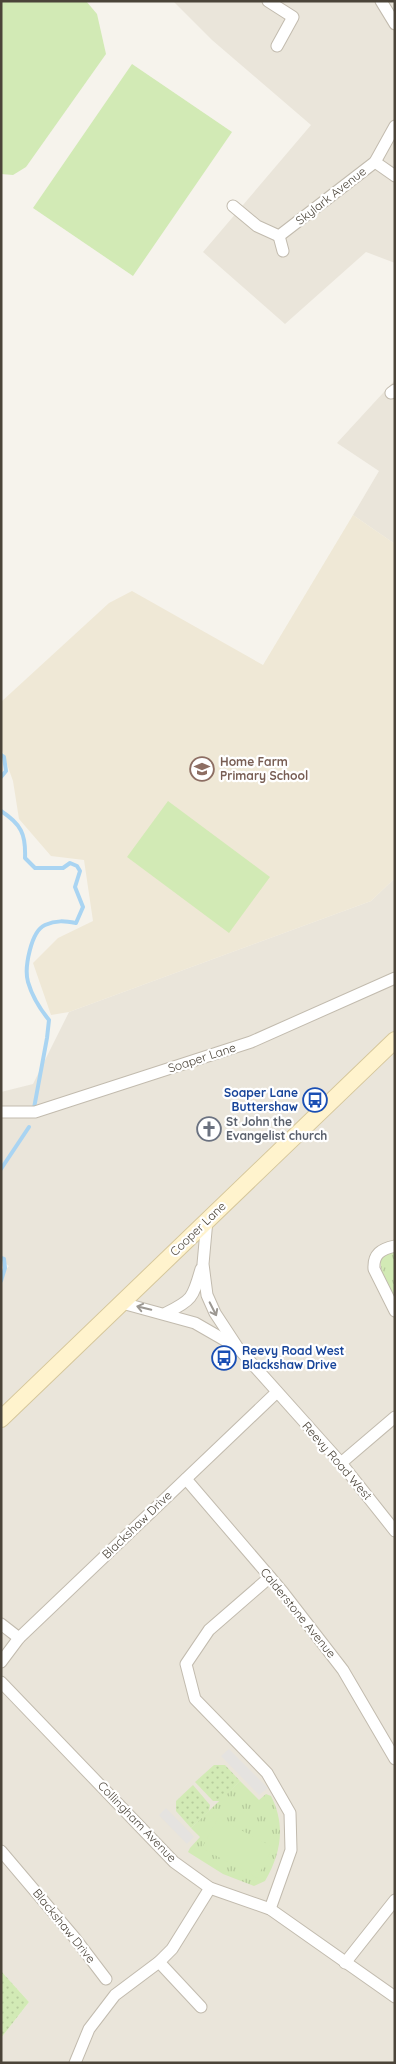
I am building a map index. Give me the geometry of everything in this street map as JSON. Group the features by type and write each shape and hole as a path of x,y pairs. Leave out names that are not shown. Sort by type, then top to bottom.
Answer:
{"main road":[{"name":"Cooper Lane","path":"1,1419 395,1040"}],"street":[{"path":"268,1 294,17 277,46"},
{"path":"381,1 395,24"},
{"name":"Skylark Avenue","path":"280,236 375,162 395,126"},
{"path":"375,162 395,176"},
{"path":"233,206 257,226 280,236 284,251"},
{"name":"Soaper Lane","path":"1,1112 35,1112 251,1042 395,978"},
{"path":"207,1220 203,1264 206,1295 215,1313 238,1348"},
{"path":"395,1246 385,1248 376,1255 374,1262 374,1269 395,1311"},
{"path":"166,1313 186,1304 195,1290 203,1264"},
{"path":"122,1303 166,1313 195,1323 238,1348"},
{"name":"Reevy Road West","path":"238,1348 341,1463 395,1531"},
{"name":"Blackshaw Drive","path":"1,1662 19,1638 276,1392"},
{"path":"341,1463 395,1418"},
{"name":"Calderstone Avenue","path":"186,1478 270,1577 343,1670 395,1759"},
{"path":"270,1577 209,1630 186,1664 195,1699 267,1773 290,1813 291,1850 270,1909"},
{"path":"1,1624 19,1638"},
{"name":"Collingham Avenue","path":"1,1682 174,1862 210,1888 270,1909 395,1997"},
{"name":"Blackshaw Drive","path":"1,1851 106,1979"},
{"path":"75,2063 89,2029 115,1994 159,1962 172,1949 210,1888"},
{"path":"345,1963 395,1900"},
{"path":"159,1962 202,2008"}],"shaded area":[{"path":"173,1 395,1 395,263 366,252 285,324 203,252 311,125 212,40"},
{"path":"395,380 395,544 353,515 379,471 337,443"},
{"name":"Home Farm Primary School","path":"353,515 395,544 395,878 371,901 69,1012 51,1015 33,963 58,938 93,921 84,860 51,856 19,819 13,781 1,747 1,702 109,603 132,591 263,665"},
{"path":"395,878 395,2063 1,2063 1,2038 29,2002 1,1971 1,1276 9,1266 1,1260 1,1092 33,1084 69,1012 371,901"},
{"path":"229,1749 268,1788 259,1795 221,1756"},
{"path":"166,1808 194,1837 187,1844 159,1815"}],"green space":[{"path":"1,1 86,1 97,14 106,54 26,167 13,175 1,174"},
{"path":"132,64 232,132 133,276 33,208"},
{"path":"168,801 270,877 229,933 127,857"},
{"path":"395,1249 395,1300 382,1272 380,1260 387,1252"},
{"path":"214,1765 225,1765 240,1781 220,1801 213,1801 195,1782"},
{"path":"240,1781 259,1800 266,1794 271,1796 279,1818 280,1839 275,1860 265,1881 254,1886 223,1874 188,1852 200,1837 191,1828"},
{"path":"193,1785 210,1805 209,1811 191,1828 176,1811 176,1801"},
{"path":"218,1818 273,1847 257,1878 202,1848"},
{"path":"1,1971 29,2002 1,2038"}],"waterway":[{"path":"1,755 4,757 6,771 1,777"},
{"path":"1,811 13,820 21,830 25,858 35,868 63,868 70,863 77,866 80,871 75,887 83,907 76,923 64,921 45,925 36,934 28,959 28,982 37,1002 49,1020 34,1108"},
{"path":"1,1169 29,1127"},
{"path":"1,1258 4,1259 5,1268 1,1281"}],"place":[{"name":"Home Farm Primary School","path":"202,769"},
{"name":"Soaper Lane Buttershaw","path":"315,1100"},
{"name":"St John the Evangelist church","path":"209,1129"},
{"name":"Reevy Road West Blackshaw Drive","path":"224,1358"}]}
